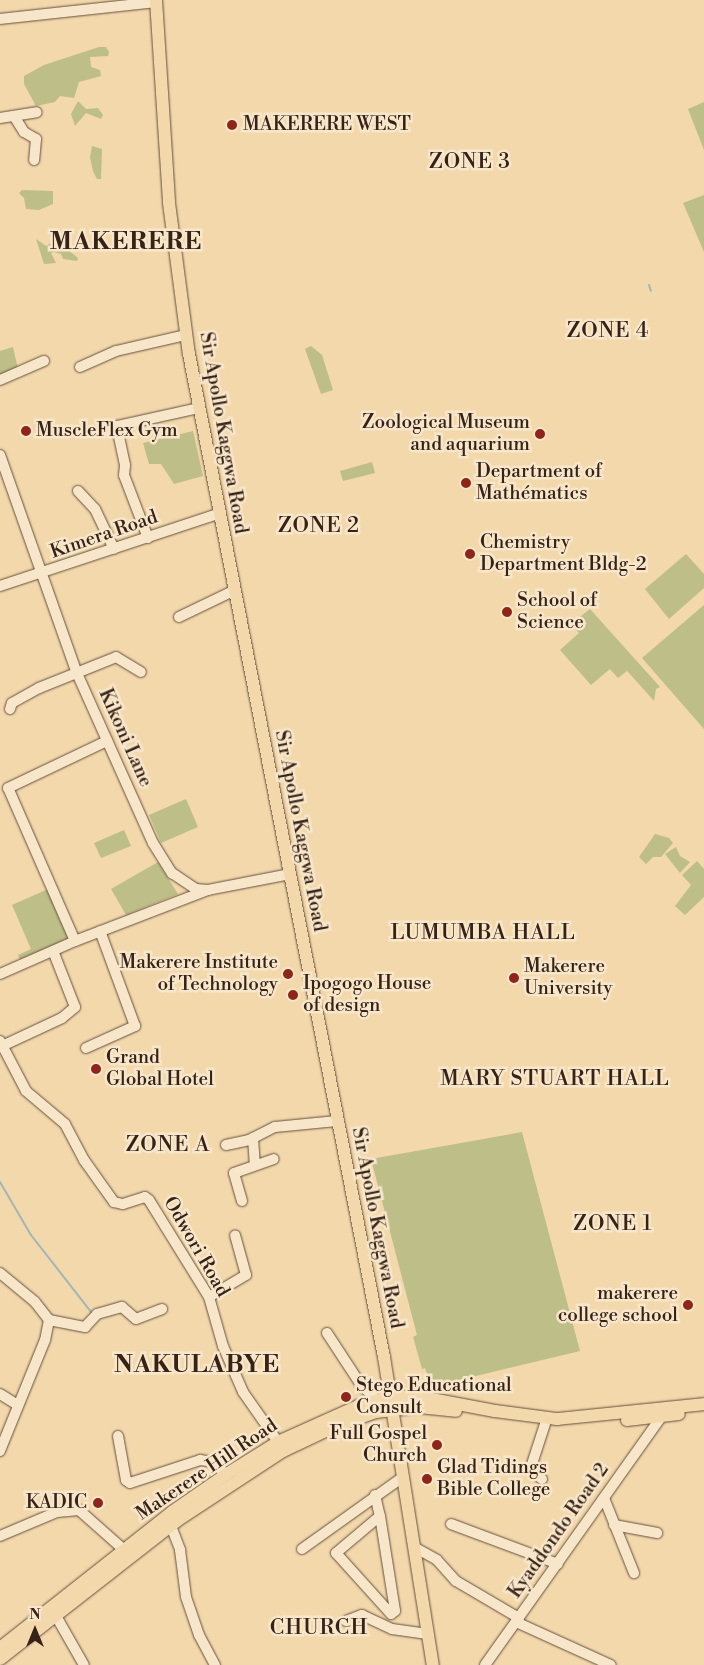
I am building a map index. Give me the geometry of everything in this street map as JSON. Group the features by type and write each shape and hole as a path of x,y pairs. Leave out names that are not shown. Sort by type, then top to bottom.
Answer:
{"main road":[{"name":"Sir Apollo Kaggwa Road","path":"156,1 169,203 186,335 218,514 290,874 392,1403 434,1665"},
{"name":"Makerere Hill Road","path":"0,1659 171,1526 289,1448 392,1403 426,1398 501,1412 557,1418 704,1404"},
{"name":"Makerere Hill Road","path":"0,1648 124,1550 225,1475 278,1442 332,1416 377,1400 545,1424 661,1417 704,1410"}],"street":[{"path":"0,19 156,1"},
{"path":"0,118 37,112"},
{"path":"14,116 24,132 36,139 34,160"},
{"path":"80,367 116,351 186,335"},
{"path":"0,380 44,362"},
{"path":"148,538 124,475 125,465 117,426 199,408"},
{"name":"Kikoni Lane","path":"0,455 44,573 76,671 107,741 167,866 189,885 208,890"},
{"path":"78,492 94,509 114,549"},
{"name":"Kimera Road","path":"0,586 218,514"},
{"path":"179,616 233,591"},
{"path":"10,709 14,702 76,671 118,657 141,672"},
{"path":"75,940 8,788 107,741"},
{"path":"0,974 75,940 208,890 290,874"},
{"path":"86,1048 96,1041 135,1026 100,931"},
{"path":"1,1044 62,1018 75,1007 53,951"},
{"name":"Odwori Road","path":"1,1044 26,1091 65,1124 84,1160 114,1202 123,1204 140,1198 149,1200 209,1297 223,1346 243,1392 278,1442"},
{"path":"226,1145 253,1138 275,1127 337,1120"},
{"path":"253,1138 255,1165"},
{"path":"242,1200 234,1173 274,1159"},
{"path":"209,1297 246,1275 235,1235"},
{"path":"0,1272 36,1302 49,1322 85,1327 97,1314 122,1306 136,1319 162,1309"},
{"path":"0,1448 49,1322"},
{"path":"327,1333 361,1385 377,1400"},
{"path":"0,1394 16,1404"},
{"name":"Kyaddondo Road 2","path":"485,1665 661,1417"},
{"path":"542,1479 535,1474 532,1464 545,1424"},
{"path":"118,1436 126,1480 130,1483 200,1460 215,1462 225,1475"},
{"path":"302,1549 375,1495 403,1477"},
{"path":"375,1495 380,1516 395,1611 393,1614 336,1553 380,1516"},
{"path":"604,1498 634,1573"},
{"path":"0,1536 56,1512 79,1510 124,1550"},
{"path":"450,1524 558,1564"},
{"path":"614,1525 657,1533"},
{"path":"171,1526 180,1550 186,1596 199,1635 215,1665"},
{"path":"414,1547 437,1560 456,1580 518,1620 608,1664"},
{"path":"56,1616 84,1665"},
{"path":"346,1621 362,1616 392,1629 428,1634"}],"green space":[{"path":"99,47 106,47 109,52 108,56 90,57 91,67 100,70 101,76 79,82 74,98 60,96 55,102 36,106 24,84 24,76 44,65"},
{"path":"78,101 86,109 98,108 103,115 101,119 86,113 75,126 71,114"},
{"path":"704,102 704,150 688,109"},
{"path":"92,146 102,149 101,179 97,179 93,171 90,157"},
{"path":"22,190 53,191 53,204 39,210 26,209 24,198 19,193"},
{"path":"704,195 704,252 683,203"},
{"path":"36,239 46,246 56,240 78,258 77,261 63,259 61,254 54,252 51,253 56,263 44,264"},
{"path":"311,346 322,355 333,390 321,394 305,349"},
{"path":"13,347 18,369 0,378 0,351"},
{"path":"193,431 203,476 174,484 161,464 149,464 143,443"},
{"path":"372,462 375,473 343,481 340,471"},
{"path":"686,554 704,574 704,588 669,619 645,589"},
{"path":"704,605 704,729 642,658"},
{"path":"590,609 660,687 656,689 654,701 621,664 627,671 618,678 610,669 591,685 560,650 579,633 571,624"},
{"path":"186,799 198,827 161,843 149,815"},
{"path":"124,830 131,846 101,858 94,843"},
{"path":"655,834 669,838 673,843 661,857 653,857 646,864 639,857"},
{"path":"676,847 680,856 690,862 680,873 665,854"},
{"path":"697,861 704,869 704,897 685,915 675,906 691,885 682,875"},
{"path":"158,862 178,894 126,915 111,889"},
{"path":"48,889 69,939 20,960 18,955 31,949 12,905"},
{"path":"522,1132 580,1351 443,1384 429,1380 425,1368 422,1369 413,1337 417,1335 371,1159"}],"waterway":[{"path":"649,285 651,291"},
{"path":"0,1182 31,1235 92,1313"}],"place":[{"name":"MAKERERE WEST","path":"232,125"},
{"name":"MuscleFlex Gym","path":"26,431"},
{"name":"Zoological Museum and aquarium","path":"540,434"},
{"name":"Department of Mathématics","path":"466,483"},
{"name":"Chemistry Department Bldg-2","path":"470,554"},
{"name":"School of Science","path":"507,612"},
{"name":"Makerere Institute of Technology","path":"288,974"},
{"name":"Makerere University","path":"514,978"},
{"name":"Ipogogo House of design","path":"293,995"},
{"name":"Grand Global Hotel","path":"96,1069"},
{"name":"makerere college school","path":"688,1305"},
{"name":"Stego Educational Consult","path":"346,1397"},
{"name":"Full Gospel Church","path":"437,1445"},
{"name":"Glad Tidings Bible College","path":"427,1479"},
{"name":"KADIC","path":"98,1503"}],"district":[{"name":"ZONE 3","path":"470,162"},
{"name":"MAKERERE","path":"126,243"},
{"name":"ZONE 4","path":"608,331"},
{"name":"ZONE 2","path":"319,526"},
{"name":"LUMUMBA HALL","path":"483,933"},
{"name":"MARY STUART HALL","path":"555,1079"},
{"name":"ZONE A","path":"168,1145"},
{"name":"ZONE 1","path":"613,1224"},
{"name":"NAKULABYE","path":"197,1366"},
{"name":"CHURCH","path":"319,1628"}]}
